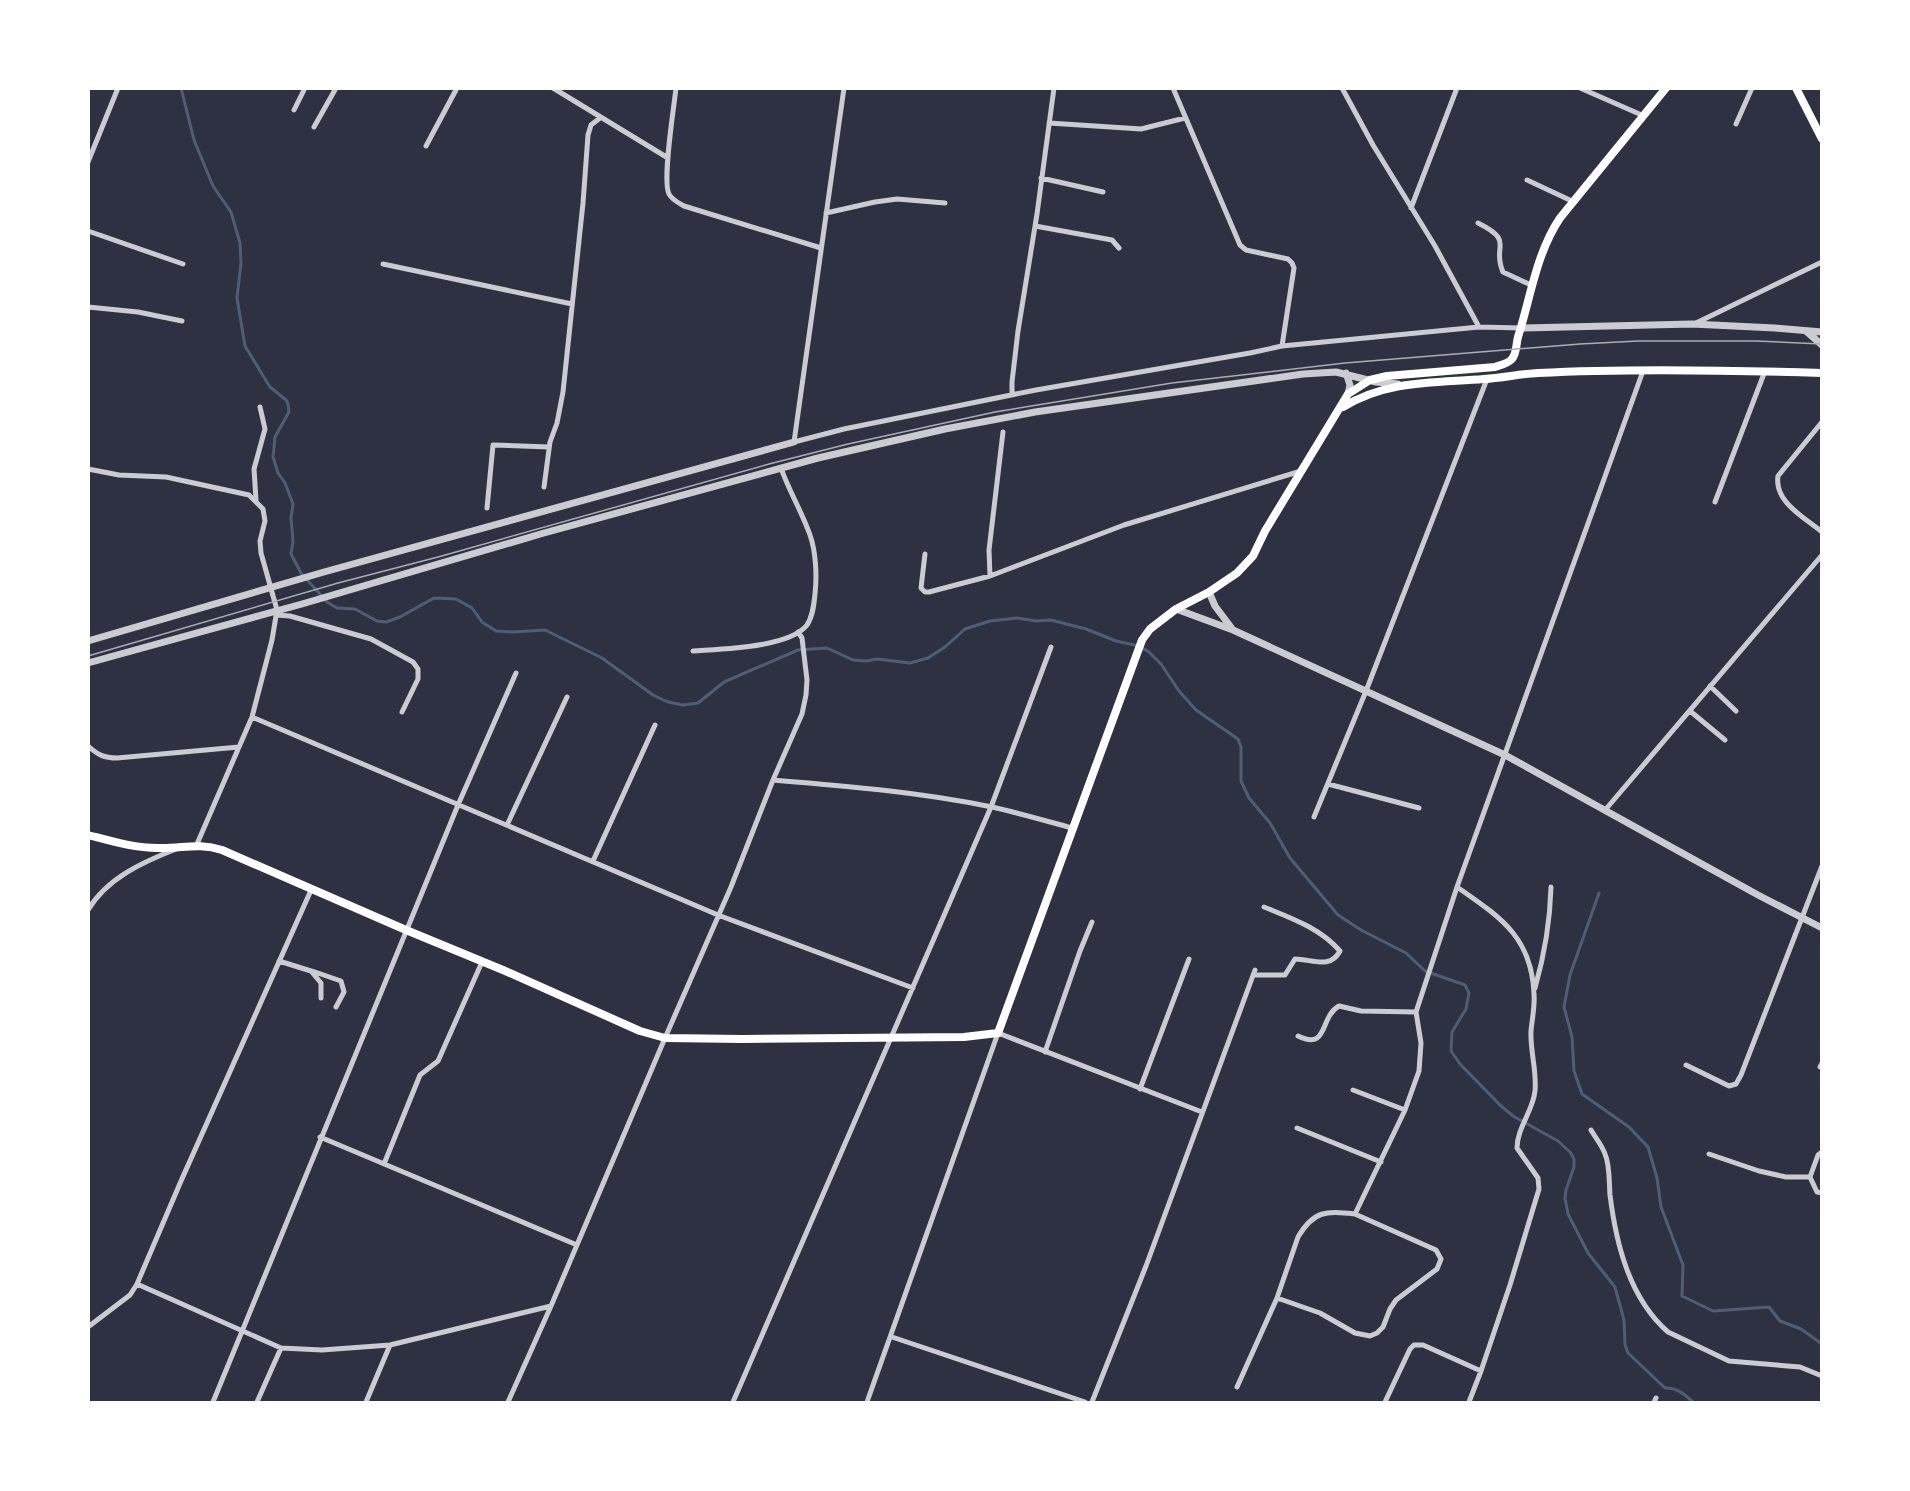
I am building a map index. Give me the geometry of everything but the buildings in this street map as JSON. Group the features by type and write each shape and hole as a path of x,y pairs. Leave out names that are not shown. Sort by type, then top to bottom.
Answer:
{"main road":[{"path":"88,834 145,847 181,848 196,844 222,850 640,1031 665,1038 964,1037 998,1033 1142,640 1155,625 1176,609 1209,592 1237,573 1253,556 1265,531 1348,394 1370,380 1400,374 1495,367 1511,360 1522,328 1531,285 1546,240 1560,218 1666,88"},
{"path":"1796,88 1821,139"},
{"path":"1341,408 1369,393 1408,384 1537,373 1765,371 1821,373"}],"street":[{"path":"88,162 117,88"},
{"path":"294,110 305,88"},
{"path":"314,127 336,88"},
{"path":"426,146 457,88"},
{"path":"553,88 668,158"},
{"path":"676,88 668,158 669,195 684,206 821,248"},
{"path":"794,442 844,88"},
{"path":"1012,394 1018,331 1054,88"},
{"path":"1173,88 1240,245 1246,250 1288,259 1292,263 1294,268 1282,346"},
{"path":"1342,88 1373,146 1435,246 1479,327"},
{"path":"1411,208 1456,88"},
{"path":"1580,88 1644,116"},
{"path":"1736,124 1752,88"},
{"path":"1049,123 1141,129 1185,117"},
{"path":"544,487 549,447 557,423 563,392 588,135 591,125 600,118"},
{"path":"1041,178 1103,192"},
{"path":"1527,180 1574,202"},
{"path":"826,213 897,199 945,203"},
{"path":"1478,223 1495,231 1499,237 1503,272 1531,285"},
{"path":"1035,226 1112,240 1119,249"},
{"path":"88,231 183,264"},
{"path":"1692,324 1821,262"},
{"path":"383,264 572,304"},
{"path":"88,307 138,312 182,321"},
{"path":"88,642 324,572 794,442 844,429 1012,394 1282,346 1479,327 1692,324 1821,332"},
{"path":"1805,331 1821,345"},
{"path":"1355,1214 1405,1110 1419,1071 1421,1043 1416,1012 1464,867 1643,371"},
{"path":"1715,502 1765,371"},
{"path":"88,663 276,613 544,533 781,468 915,436 1035,412 1303,374 1336,372 1384,384 1408,384"},
{"path":"1346,373 1350,385 1348,394"},
{"path":"1314,817 1366,691 1487,379"},
{"path":"256,500 254,469 265,429 260,408"},
{"path":"1821,422 1778,476 1777,482 1786,503 1821,531"},
{"path":"990,576 989,550 1003,432"},
{"path":"487,508 493,445 549,447"},
{"path":"693,651 746,647 785,639 800,635 807,625 812,613 816,585 811,537 781,468"},
{"path":"88,469 119,475 166,477 249,495 263,509 265,521 260,542 261,553 272,587 276,613 272,640 252,717 196,844"},
{"path":"925,554 921,588 925,592 990,576 1124,525 1303,471"},
{"path":"1606,809 1821,555"},
{"path":"1209,592 1215,606 1233,630"},
{"path":"1176,609 1233,630 1505,755 1821,928"},
{"path":"276,613 371,639 413,662 418,669 418,679 402,712"},
{"path":"508,1402 731,887 802,714 807,680 800,635"},
{"path":"733,1402 991,807 1051,647"},
{"path":"213,1402 406,930 516,673"},
{"path":"1710,686 1736,711"},
{"path":"507,825 567,697"},
{"path":"1690,711 1725,740"},
{"path":"252,717 718,915 913,988"},
{"path":"593,861 655,725"},
{"path":"88,746 104,758 239,747"},
{"path":"773,780 829,784 991,807 1072,828"},
{"path":"1328,784 1419,808"},
{"path":"88,910 102,891 118,878 155,858 181,848"},
{"path":"1686,1065 1729,1086 1736,1084 1821,866"},
{"path":"1457,887 1501,920 1523,945 1530,963 1534,993"},
{"path":"1469,1402 1482,1371 1538,1198 1538,1178 1517,1148 1517,1141 1533,1101 1535,1089 1531,1031 1534,993 1550,922 1551,887"},
{"path":"88,1327 130,1295 137,1284 312,888"},
{"path":"1092,1402 1146,1266 1254,973 1285,975 1295,959 1318,963 1327,962 1336,958 1340,951 1333,943 1300,921 1264,907"},
{"path":"1045,1052 1092,922"},
{"path":"1140,1089 1189,959"},
{"path":"279,961 341,981 344,992 336,1007"},
{"path":"384,1164 420,1075 438,1061 482,962"},
{"path":"311,971 321,983 321,998"},
{"path":"1298,1036 1306,1040 1320,1037 1332,1010 1339,1006 1361,1011 1416,1012"},
{"path":"867,1402 998,1033 1202,1112"},
{"path":"1353,1090 1405,1110"},
{"path":"1297,1128 1381,1162"},
{"path":"1591,1130 1606,1154 1620,1253 1639,1293 1660,1325 1668,1332 1729,1361 1800,1367 1821,1376"},
{"path":"320,1137 577,1245"},
{"path":"1821,1152 1810,1177 1817,1192 1821,1193"},
{"path":"1708,1154 1786,1177 1810,1177"},
{"path":"1237,1387 1277,1298 1298,1237 1309,1221 1318,1215 1328,1211 1355,1214 1436,1250 1442,1259 1437,1269 1396,1300 1383,1327 1377,1333 1370,1335 1355,1333 1320,1313 1277,1298"},
{"path":"137,1284 281,1348 322,1350 390,1345 551,1306"},
{"path":"891,1337 1085,1402"},
{"path":"366,1402 390,1345"},
{"path":"1386,1402 1410,1349 1414,1345 1423,1345 1482,1371"},
{"path":"257,1402 281,1348"}],"waterway":[{"path":"181,88 194,140 213,186 231,212 240,243 241,263 237,298 245,346 270,387 288,404 289,412 275,437 273,457 293,504 291,554 301,573 327,602 337,608 355,609 377,621 386,622 434,598 456,599 472,608 482,622 496,631 545,630 602,658 653,695 668,702 683,705 698,703 724,682 798,650 827,648 853,660 877,659 910,663 928,658 945,647 965,629 990,621 1017,618 1036,621 1051,620 1139,646 1161,664 1179,691 1196,710 1238,739 1241,747 1241,781 1249,798 1270,823 1290,858 1338,915 1361,930 1406,953 1425,971 1465,985 1469,993 1466,1009 1452,1032 1451,1051 1460,1064 1500,1105 1513,1116 1558,1141 1570,1152 1574,1159 1574,1167 1566,1190 1568,1214 1588,1253 1615,1287 1624,1320 1625,1345 1628,1353 1665,1388 1677,1390 1693,1402"},
{"path":"1599,893 1570,975 1564,1007 1572,1037 1574,1071 1582,1094 1629,1127 1648,1147 1657,1178 1661,1207 1683,1265 1682,1296 1713,1311 1769,1307 1780,1321 1801,1329 1822,1344"}],"tram line":[{"path":"88,656 338,583 769,464 995,412 1172,383 1345,363 1638,341 1756,341 1822,344"}]}
